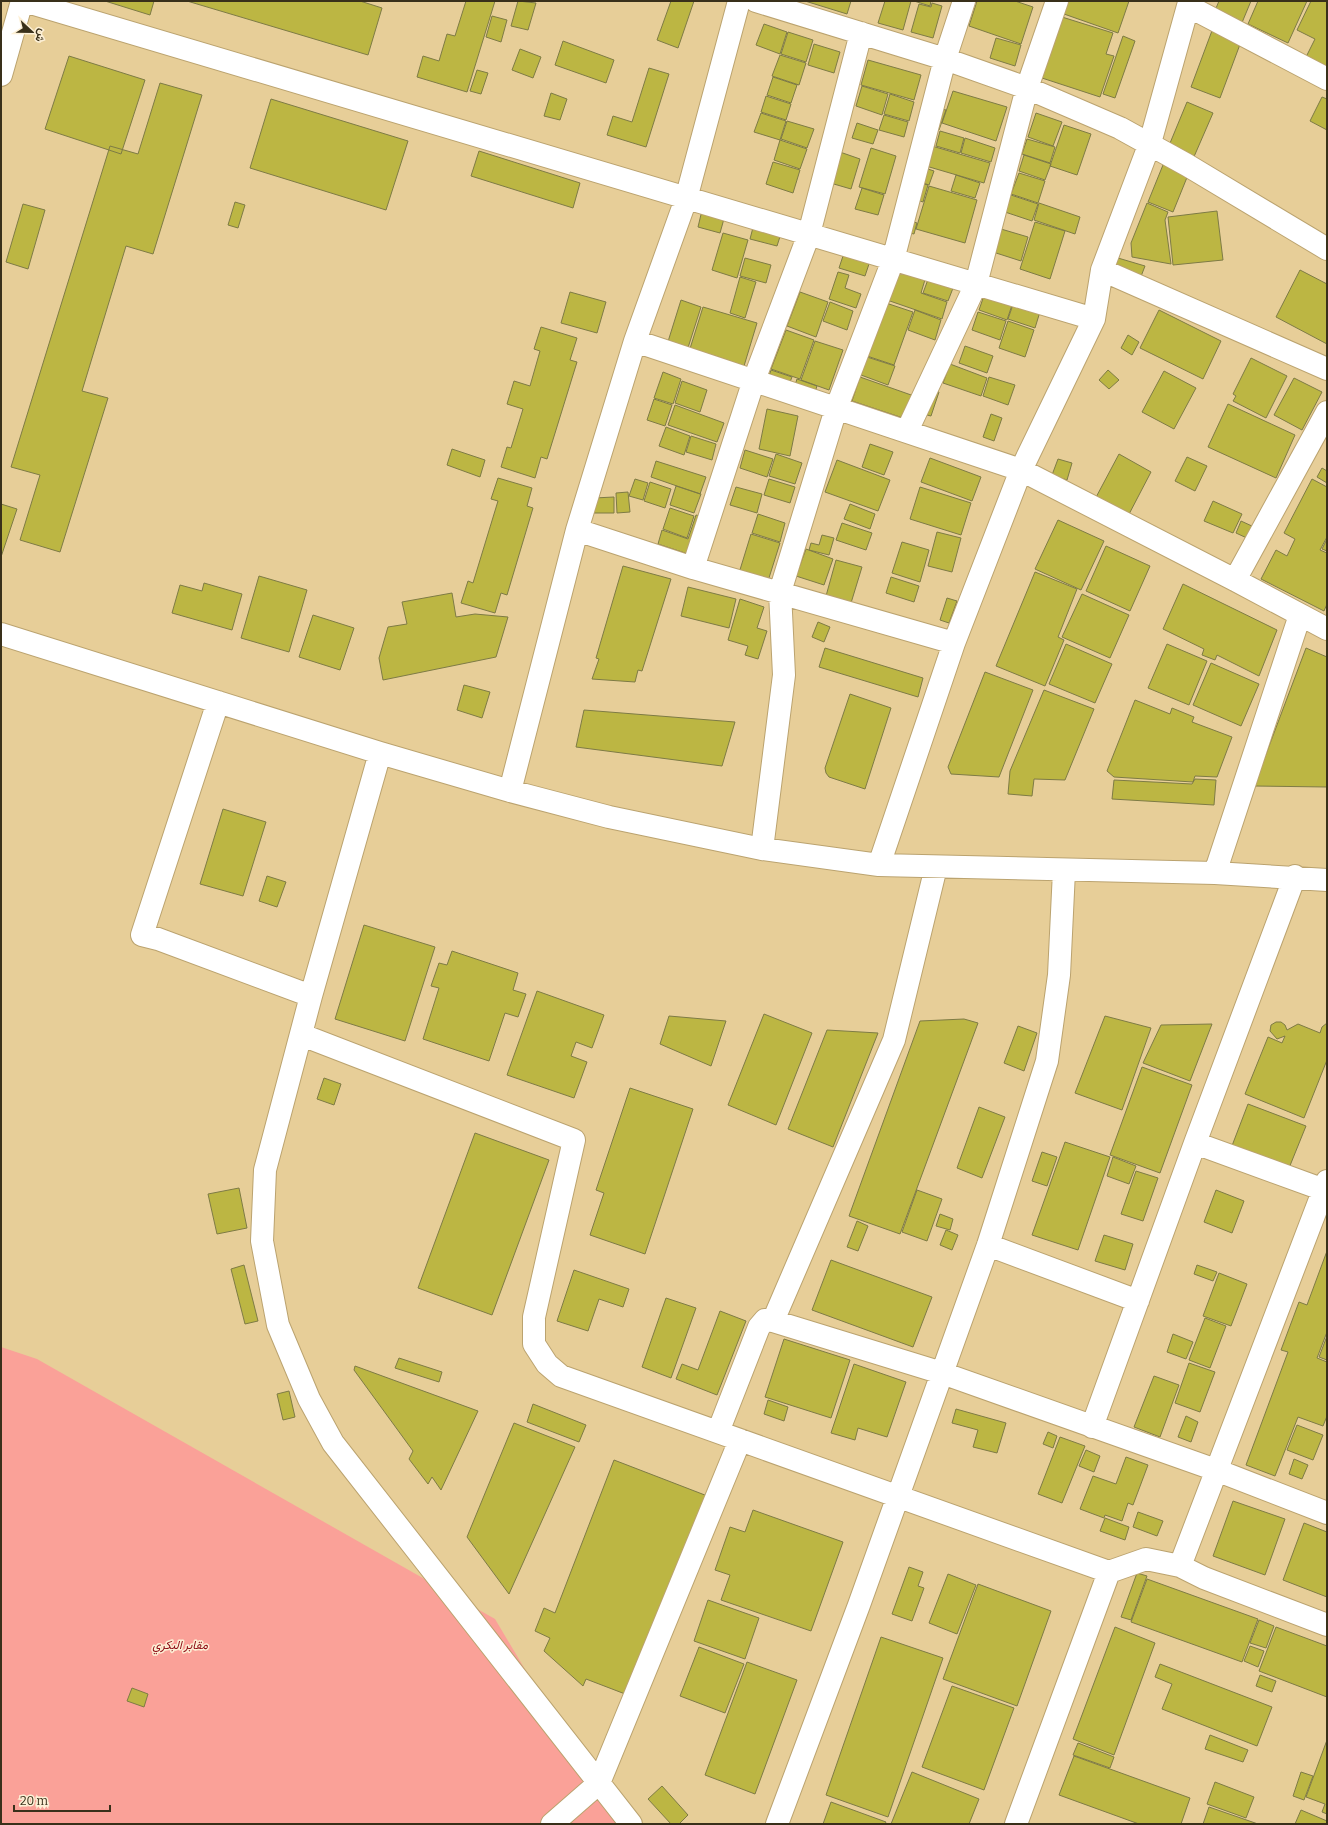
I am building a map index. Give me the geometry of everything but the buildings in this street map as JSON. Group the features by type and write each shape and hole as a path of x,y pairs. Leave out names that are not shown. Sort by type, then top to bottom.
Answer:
{"street":[{"path":"1,75 23,1 1094,319"},
{"path":"510,791 577,530 635,341 686,199 739,1"},
{"path":"756,1 945,59 1027,88 1120,128 1150,143 1327,248"},
{"path":"762,849 784,675 780,592 836,408 893,260 945,59 964,1"},
{"path":"907,431 976,284 1027,88 1057,1"},
{"path":"879,865 954,643 1021,470 1094,319 1102,270 1150,143 1189,4 1327,79"},
{"path":"693,568 754,380 809,234 861,33"},
{"path":"1102,270 1327,369"},
{"path":"635,341 1021,470 1300,615 1326,627"},
{"path":"1235,580 1327,412"},
{"path":"577,530 693,568 954,643"},
{"path":"1216,873 1300,615"},
{"path":"1,634 380,753 510,791 609,817 762,849 879,865 1064,871 1216,873 1295,876 1327,880"},
{"path":"218,702 142,935 158,939 311,996"},
{"path":"380,753 311,996 302,1036 265,1170 262,1241 278,1325 309,1399 333,1443 631,1824"},
{"path":"773,1321 894,1040 936,867"},
{"path":"777,1824 859,1605 988,1245 1047,1062 1059,975 1064,871"},
{"path":"1092,1427 1195,1143 1295,876"},
{"path":"302,1036 574,1140 534,1317 534,1344 547,1364 561,1376 1109,1572 1146,1559 1180,1566 1204,1578 1327,1625"},
{"path":"1180,1566 1326,1187 1195,1143"},
{"path":"988,1245 1138,1301"},
{"path":"718,1432 760,1327 765,1320 773,1321 942,1373 1216,1470 1327,1512"},
{"path":"552,1824 599,1783 740,1440"},
{"path":"1016,1824 1109,1572"}],"green space":[{"name":"مقابر البكري","path":"1,1347 37,1359 495,1619 617,1824 1,1824"}]}
